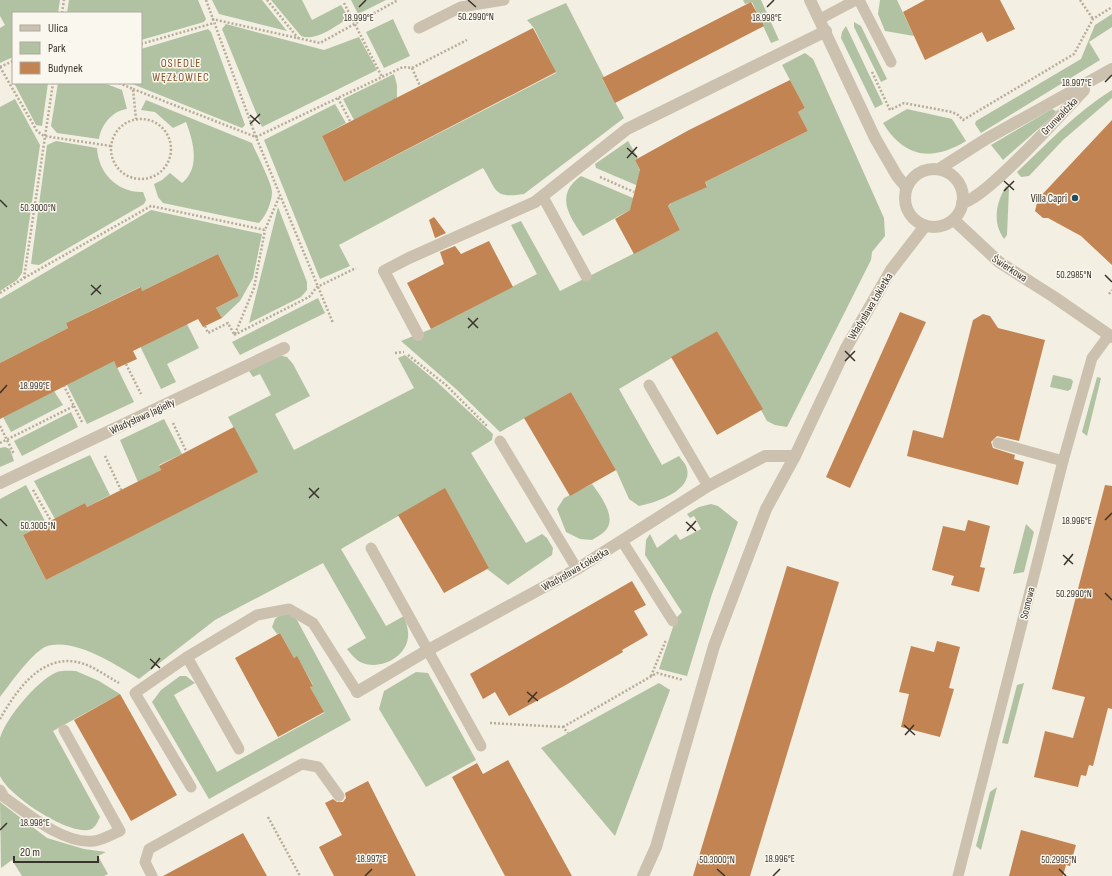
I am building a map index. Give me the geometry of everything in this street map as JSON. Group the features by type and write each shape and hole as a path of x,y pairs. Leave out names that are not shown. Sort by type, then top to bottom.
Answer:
{"street":[{"path":"810,0 826,31 875,138 896,176 906,187"},
{"path":"418,335 384,271 409,258 535,202 627,129 826,31"},
{"path":"1093,81 1112,69"},
{"name":"Grunwaldzka","path":"939,169 986,139 1093,81"},
{"name":"Grunwaldzka","path":"962,203 969,202 998,179 1093,81"},
{"path":"933,168 939,169 947,172 957,181 963,194 962,203 954,220 942,226 925,226 913,219 906,207 904,201 906,187 912,178 922,171 933,168"},
{"name":"Świerkowa","path":"954,220 999,262 1060,301 1110,336"},
{"name":"Władysława Łokietka","path":"643,876 656,847 714,646 766,509 794,456 846,348 891,270 925,226"},
{"name":"Władysława Jagiełły","path":"0,483 284,348"},
{"name":"Władysława Łokietka","path":"357,692 428,650 577,569 708,486 765,456 794,456"}],"lane":[{"path":"419,28 461,7 504,0"},
{"path":"820,19 858,0 890,62"},
{"path":"543,197 586,276"},
{"name":"Sosnowa","path":"958,876 1063,461 1092,358 1110,336"},
{"path":"649,385 708,486"},
{"path":"500,440 577,569"},
{"path":"998,443 1063,461"},
{"path":"622,541 673,621"},
{"path":"371,548 481,746"},
{"path":"190,787 135,692 187,657 257,616 289,609 313,623 357,692"},
{"path":"187,657 239,749"},
{"path":"0,790 4,797 47,827 72,838 94,841 120,831 64,730"},
{"path":"152,876 145,862 149,849 302,764 318,767 339,796"}],"path":[{"path":"62,12 64,0"},
{"path":"206,0 256,137 333,323"},
{"path":"267,0 298,38"},
{"path":"212,19 320,43 398,0"},
{"path":"1080,0 1093,19"},
{"path":"344,3 382,76"},
{"path":"890,110 904,103 952,112 963,120 1074,54 1093,19 1112,7"},
{"path":"142,44 214,23"},
{"path":"120,84 256,137 382,76 403,67 412,68 467,40"},
{"path":"12,61 0,67 1,72 37,131 44,136 111,146"},
{"path":"412,68 420,86"},
{"path":"24,278 53,84"},
{"path":"133,90 136,119"},
{"path":"338,98 350,121"},
{"path":"136,119 146,119 156,122 164,128 169,137 171,146 170,156 163,169 151,178 141,179 131,177 122,172 115,165 111,146 113,136 119,128 127,122 136,119"},
{"path":"582,165 591,173 634,192"},
{"path":"234,335 254,288 265,230 280,195"},
{"path":"0,293 151,206 265,230"},
{"path":"234,335 309,297 317,287 356,268"},
{"path":"1109,294 1112,290"},
{"path":"205,326 208,333 228,323 234,335"},
{"path":"396,353 403,351 446,385 496,434 500,440"},
{"path":"126,364 149,412"},
{"path":"0,443 74,406 64,386"},
{"path":"164,405 186,451"},
{"path":"0,426 51,521"},
{"path":"96,438 121,490"},
{"path":"651,676 673,621"},
{"path":"0,719 11,700 29,677 51,664 68,661 84,664 135,692"},
{"path":"468,722 563,727 657,673 703,685"},
{"path":"563,727 568,733"},
{"path":"268,817 300,876"}],"green space":[{"path":"0,0 60,0 58,12 12,12 12,57 0,63 0,28 5,25 0,16"},
{"path":"69,0 198,0 206,19 204,22 142,40 142,12 67,12"},
{"path":"212,0 262,0 287,31 219,14"},
{"path":"271,0 302,0 312,20 341,5 349,18 319,35 313,37 301,36"},
{"path":"351,0 386,0 358,14"},
{"path":"743,0 761,0 779,40 771,43 752,2 745,4"},
{"path":"880,0 897,0 914,36 885,31 878,14"},
{"path":"566,3 604,77 602,79 624,118 524,194 501,194 494,187 483,168 339,245 350,266 320,279 264,140 335,104 346,123 322,136 344,182 556,73 534,28 527,20"},
{"path":"1112,14 1112,27 1089,42 1100,60 981,133 975,124 976,121 1081,59 1095,25"},
{"path":"393,19 410,56 384,68 366,32"},
{"path":"854,22 861,26 887,79 881,82 854,27"},
{"path":"226,24 324,50 359,37 377,70 262,127 222,29"},
{"path":"846,26 883,104 875,108 841,38 842,32"},
{"path":"208,29 211,32 245,125 242,128 132,84 142,84 142,49"},
{"path":"805,53 813,59 884,218 885,236 872,252 871,260 787,427 775,425 767,421 717,331 619,389 662,465 679,456 685,465 688,474 685,482 672,494 654,502 639,506 629,499 616,470 571,392 500,432 456,389 401,341 431,329 537,274 511,225 521,221 560,291 680,230 668,206 671,204 669,199 707,186 705,182 808,131 798,112 805,108 782,65"},
{"path":"394,74 397,85 397,98 354,120 343,99"},
{"path":"15,84 48,84 42,126 36,125"},
{"path":"58,84 107,84 122,90 127,109 122,110 108,120 102,129 99,139 57,133 51,126"},
{"path":"1112,90 1112,98 1063,140 1029,176 1021,177 1017,172 1074,118"},
{"path":"15,99 40,145 22,273 17,280 0,291 0,107"},
{"path":"146,100 252,143 267,175 272,192 268,209 259,223 163,203 158,197 154,184 162,180 170,173 182,183 188,177 192,170 194,154 193,145 186,122 173,128 155,112 141,110"},
{"path":"907,109 952,119 966,141 942,152 931,154 910,150 892,135 883,123"},
{"path":"1052,109 1056,111 1053,116 1003,160 991,145"},
{"path":"56,141 97,148 101,166 111,180 125,189 143,192 146,200 144,204 39,265 31,264 47,145"},
{"path":"628,141 638,158 635,160 645,181 642,186 636,185 596,168 595,164"},
{"path":"581,176 633,198 637,206 583,236 569,213 566,197 568,190 573,183"},
{"path":"1006,186 1009,189 1007,235 1004,239 998,226 997,212 1000,199"},
{"path":"278,207 307,282 307,290 301,297 249,323"},
{"path":"151,210 262,234 253,278 240,301 222,318 216,308 239,296 218,254 142,291 140,287 66,323 68,328 0,363 0,299"},
{"path":"318,298 325,313 240,355 232,342"},
{"path":"187,324 199,348 167,364 176,382 161,389 139,344"},
{"path":"278,355 287,357 293,364 310,396 275,414 294,450 414,388 398,358 405,355 437,382 493,434 492,440 471,453 526,543 542,534 547,538 553,548 552,555 508,585 487,569 489,568 445,489 341,549 386,626 404,616 408,632 406,644 397,657 390,661 383,664 367,664 358,661 347,649 366,638 323,563 215,620 139,679 94,654 68,645 56,645 45,647 33,656 0,697 0,499 26,485 46,523 23,535 46,580 257,471 228,417 271,395 260,374 253,377 249,371"},
{"path":"112,357 134,402 87,424 67,385"},
{"path":"1053,375 1071,379 1073,381 1071,389 1068,391 1050,387"},
{"path":"1097,377 1101,378 1087,436 1082,432"},
{"path":"54,391 63,405 11,432 3,417"},
{"path":"71,412 78,427 22,456 14,441"},
{"path":"164,419 182,454 159,465 161,470 138,482 120,440"},
{"path":"5,447 10,449 14,461 0,467 0,448"},
{"path":"90,455 110,495 87,507 85,503 55,519 34,481"},
{"path":"592,484 603,500 609,513 609,526 605,531 592,540 580,539 566,532 557,509 564,498"},
{"path":"711,504 718,506 738,522 712,594 687,676 659,669 676,618 682,612 645,555 646,540 650,534 657,548 676,534 680,540 701,529 694,516 690,518 687,514 699,507"},
{"path":"1026,524 1034,532 1024,572 1013,574"},
{"path":"282,613 290,614 297,620 351,720 209,799 152,702 161,690 180,676 186,676 195,683 174,695 217,772 324,713 310,687 313,685 297,657 294,658 280,633 277,634 272,627 275,619"},
{"path":"60,671 76,671 99,681 120,694 53,731 100,817 94,827 88,830 66,826 52,820 26,803 14,793 5,784 0,776 0,738 8,721 15,711 31,692 47,678"},
{"path":"416,672 428,673 476,760 426,787 379,709 384,691"},
{"path":"659,683 670,690 615,836 541,748"},
{"path":"1024,683 1008,744 1002,743 1017,685"},
{"path":"997,787 981,850 976,846 990,792"},
{"path":"0,802 47,838 84,849 106,852 98,856 108,874 104,876 22,876 12,860 1,868"}],"building":[{"path":"925,0 1000,0 1015,29 987,42 982,32 925,60 903,12"},
{"path":"751,2 764,26 615,103 602,78"},
{"path":"533,28 556,72 344,182 322,136"},
{"path":"790,80 805,108 798,112 808,131 705,182 707,187 671,203 668,206 680,230 634,254 615,219 630,210 640,170 635,160 689,130"},
{"name":"Villa Capri","path":"1112,120 1112,265 1081,236 1048,218 1043,218 1035,211 1038,199"},
{"path":"434,217 446,233 435,238 429,220"},
{"path":"489,241 513,287 431,329 407,283 444,264 440,252 455,246 461,254"},
{"path":"218,254 239,296 216,308 222,318 203,327 198,319 133,351 137,359 117,368 114,361 0,419 0,363 68,328 66,323 141,287 142,291"},
{"path":"900,312 926,322 850,488 826,477"},
{"path":"983,314 990,316 998,328 1045,340 1019,441 997,436 991,442 993,448 1015,455 1014,459 1024,462 1018,485 907,456 913,430 943,438 973,320"},
{"path":"717,331 763,409 717,435 671,357"},
{"path":"571,392 616,470 570,496 524,418"},
{"path":"234,427 258,472 46,580 23,535 85,503 87,507 161,470 159,466"},
{"path":"1105,485 1112,486 1112,709 1108,708 1093,766 1089,765 1086,776 1081,775 1078,787 1034,777 1045,731 1073,738 1085,697 1052,689"},
{"path":"445,488 489,568 444,593 398,515"},
{"path":"968,520 990,526 980,567 985,568 979,592 951,585 954,576 932,570 943,526 965,531"},
{"path":"787,566 839,582 750,876 693,876"},
{"path":"632,581 646,605 634,611 648,635 622,650 623,652 509,716 495,692 483,699 470,674"},
{"path":"280,633 294,658 297,656 313,686 310,687 324,712 278,737 235,658"},
{"path":"937,641 960,647 949,688 954,689 940,737 901,727 909,694 899,692 911,646 934,652"},
{"path":"120,694 177,795 131,821 74,720"},
{"path":"508,760 572,876 505,876 452,777 477,763 483,774"},
{"path":"368,781 416,876 334,876 319,847 342,835 325,803 333,799 337,802 343,802 346,798 345,793"},
{"path":"1021,830 1076,845 1070,866 1066,865 1063,876 1009,876"},
{"path":"243,833 267,876 163,876"}],"place":[{"name":"Villa Capri","path":"1075,198"}],"district":[{"name":"OSIEDLE WĘZŁOWIEC","path":"181,70"}]}
